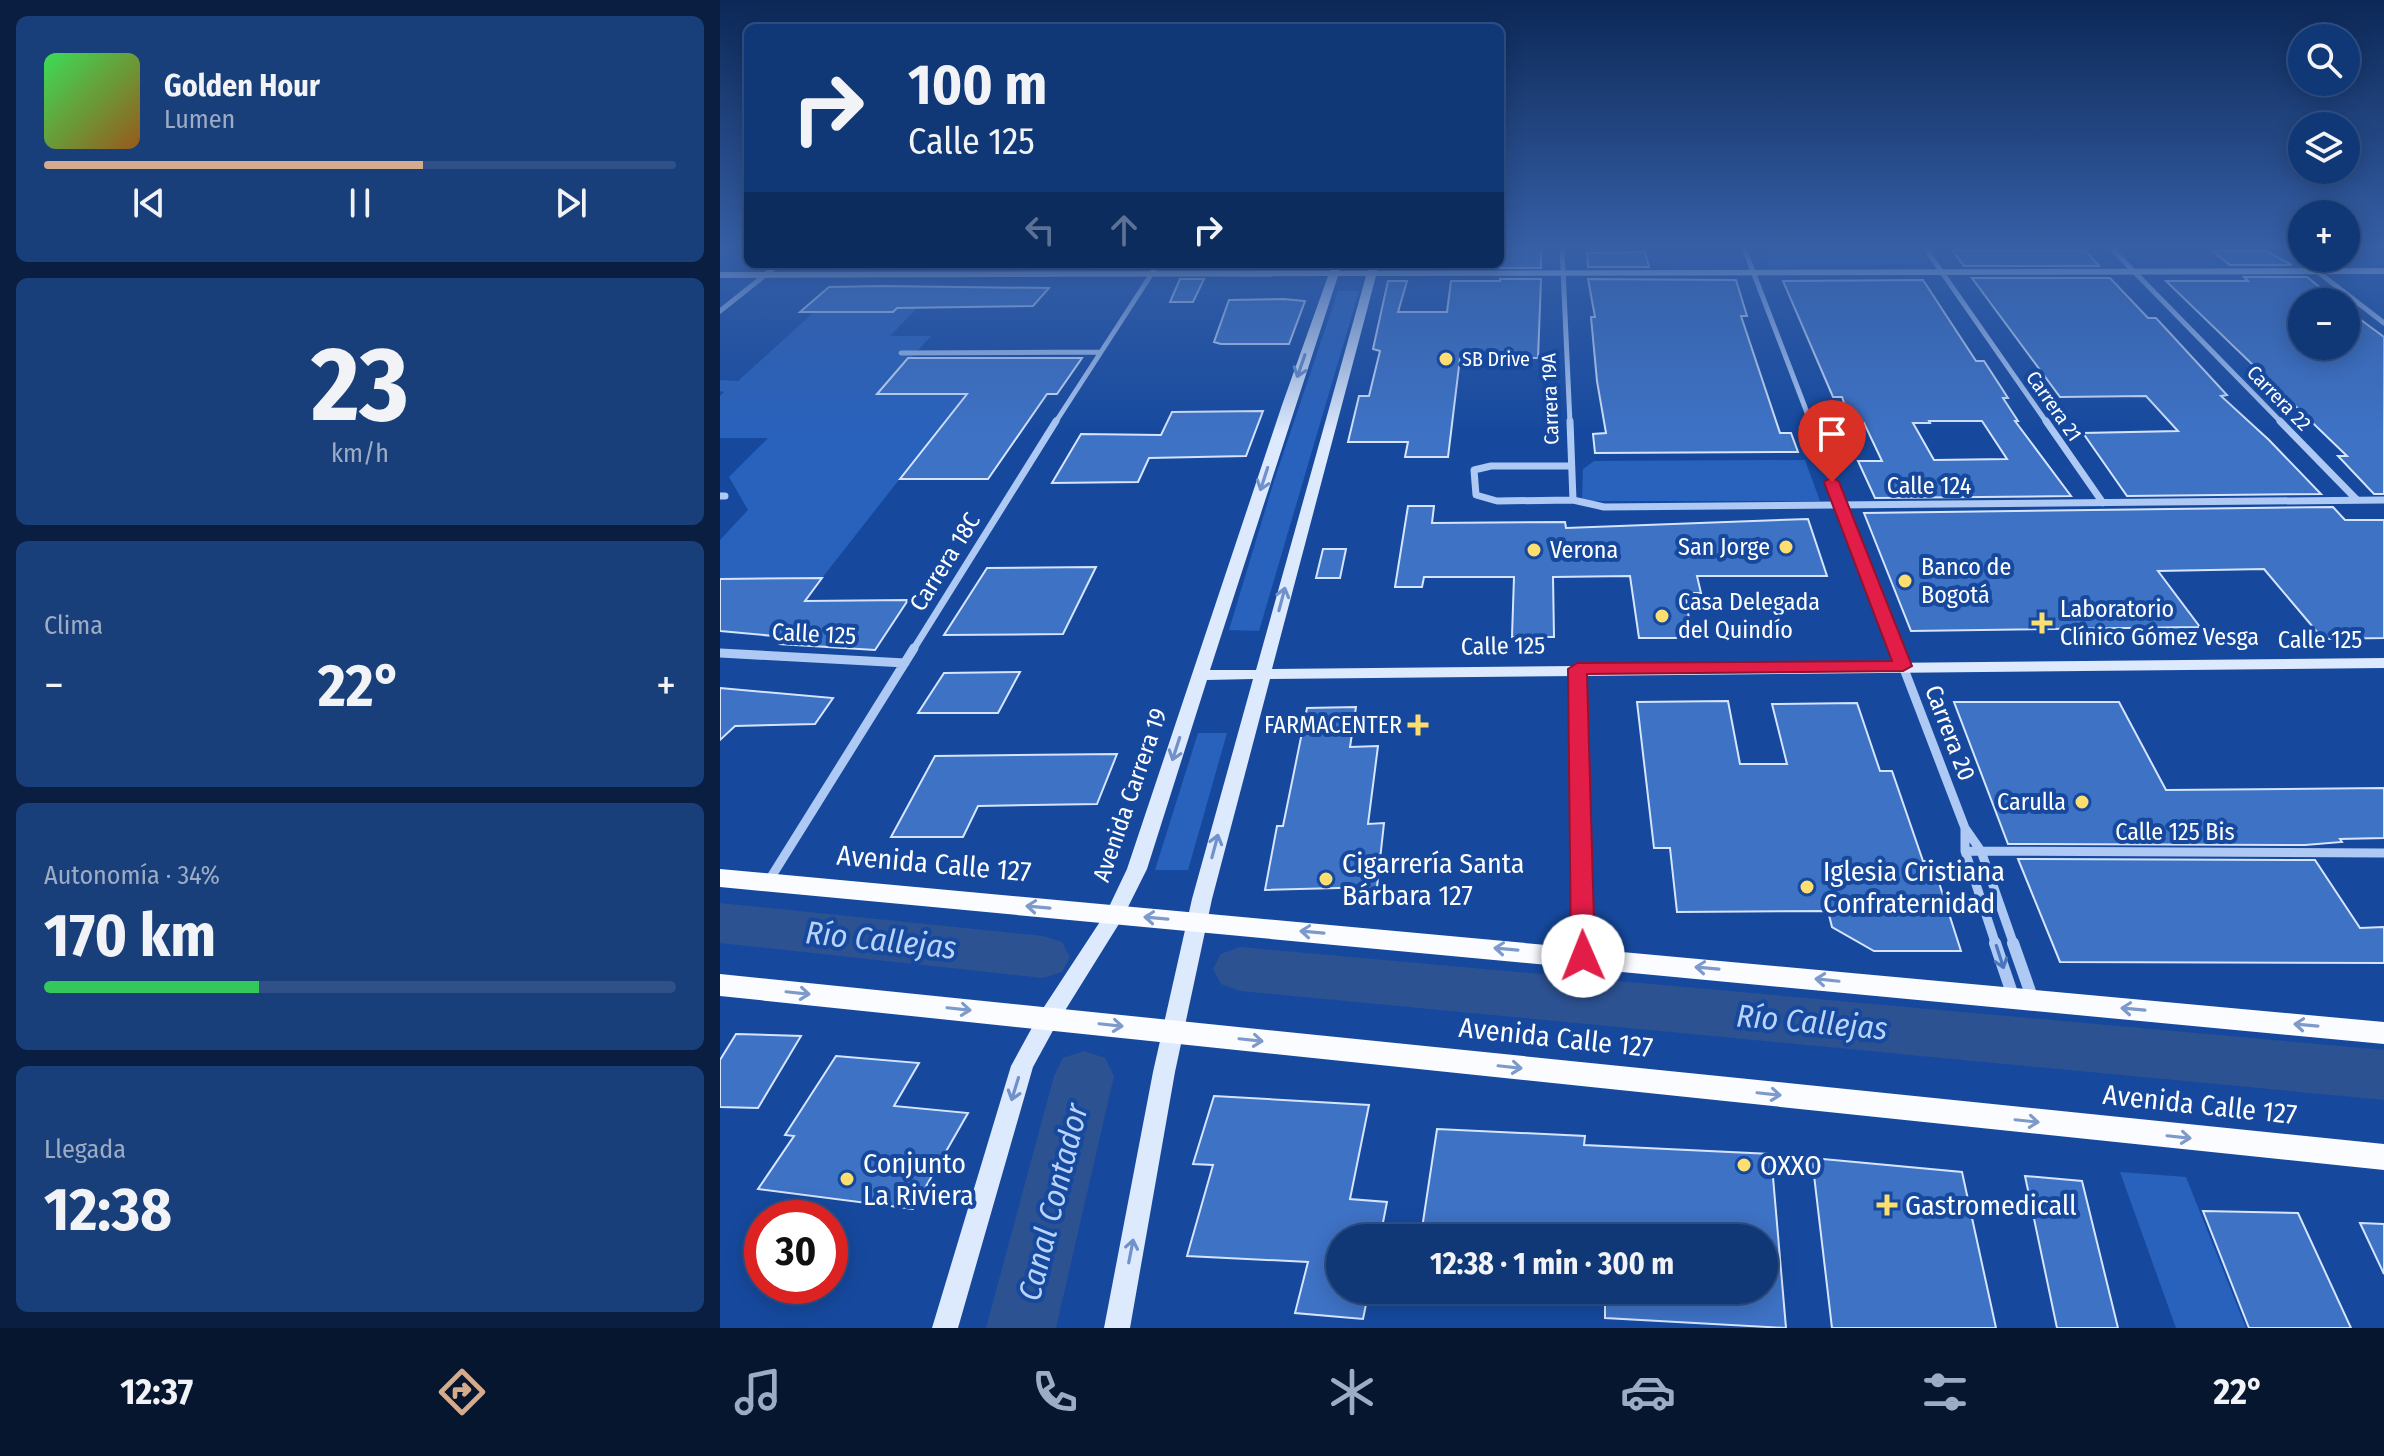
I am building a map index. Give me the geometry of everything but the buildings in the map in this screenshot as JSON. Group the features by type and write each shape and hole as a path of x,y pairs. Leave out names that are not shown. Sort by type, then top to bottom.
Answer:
{"main road":[{"name":"Avenida Calle 127","path":"720,878 2384,1033"},
{"name":"Avenida Calle 127","path":"720,985 2384,1157"}],"street":[{"name":"Carrera 18C","path":"767,882 1128,310"},
{"name":"Avenida Carrera 19","path":"945,1328 1016,1082 1028,1053 1115,914 1137,869 1321,310"},
{"path":"1117,1328 1197,921 1261,674 1362,310"},
{"name":"Carrera 19A","path":"1565,310 1573,500"},
{"name":"Carrera 20","path":"1767,310 1965,828 1981,851 2023,998"},
{"name":"Carrera 21","path":"1967,310 2103,503"},
{"name":"Carrera 22","path":"2170,310 2357,500"},
{"path":"2367,310 2384,323"},
{"path":"901,353 1100,352"},
{"name":"Calle 124","path":"1571,466 1491,466 1474,470 1476,495 1497,501 1573,500 1604,507 2384,500"},
{"name":"Calle 125","path":"720,653 905,663"},
{"name":"Calle 125","path":"1200,675 2384,663"},
{"path":"1577,669 1583,956"},
{"name":"Carrera 20","path":"1965,828 1965,851 2023,998"},
{"name":"Calle 125 Bis","path":"1965,851 2384,853"}],"shaded area":[{"path":"915,310 890,336 931,336 878,394 1046,394 1034,413 952,412 822,578 720,579 720,540 748,510 729,477 768,438 720,438 720,396 724,392 720,391 720,380 738,381 814,312"},
{"path":"1332,310 1353,310 1259,631 1229,630 1274,481"},
{"path":"1805,460 1820,501 1582,501 1583,469 1594,461"},
{"path":"1198,733 1227,733 1188,870 1155,870"},
{"path":"2120,1172 2186,1177 2246,1328 2176,1328"}],"waterway":[{"name":"Río Callejas","path":"720,923 1043,957"},
{"name":"Río Callejas","path":"1240,969 2384,1075"},
{"name":"Canal Contador","path":"1021,1328 1084,1076"}],"place":[{"name":"SB Drive","path":"1446,359"},
{"name":"San Jorge","path":"1786,547"},
{"name":"Verona","path":"1534,550"},
{"name":"Banco de Bogotá","path":"1905,581"},
{"name":"Casa Delegada del Quindío","path":"1662,616"},
{"name":"Laboratorio Clínico Gómez Vesga","path":"2042,623"},
{"name":"FARMACENTER","path":"1418,725"},
{"name":"Carulla","path":"2082,802"},
{"name":"Cigarrería Santa Bárbara 127","path":"1326,879"},
{"name":"Iglesia Cristiana Confraternidad","path":"1807,887"},
{"name":"OXXO","path":"1744,1165"},
{"name":"Conjunto La Riviera","path":"847,1179"},
{"name":"Gastromedicall","path":"1887,1205"}],"route":[{"path":"1583,956 1577,669 1903,666 1832,482"}]}
